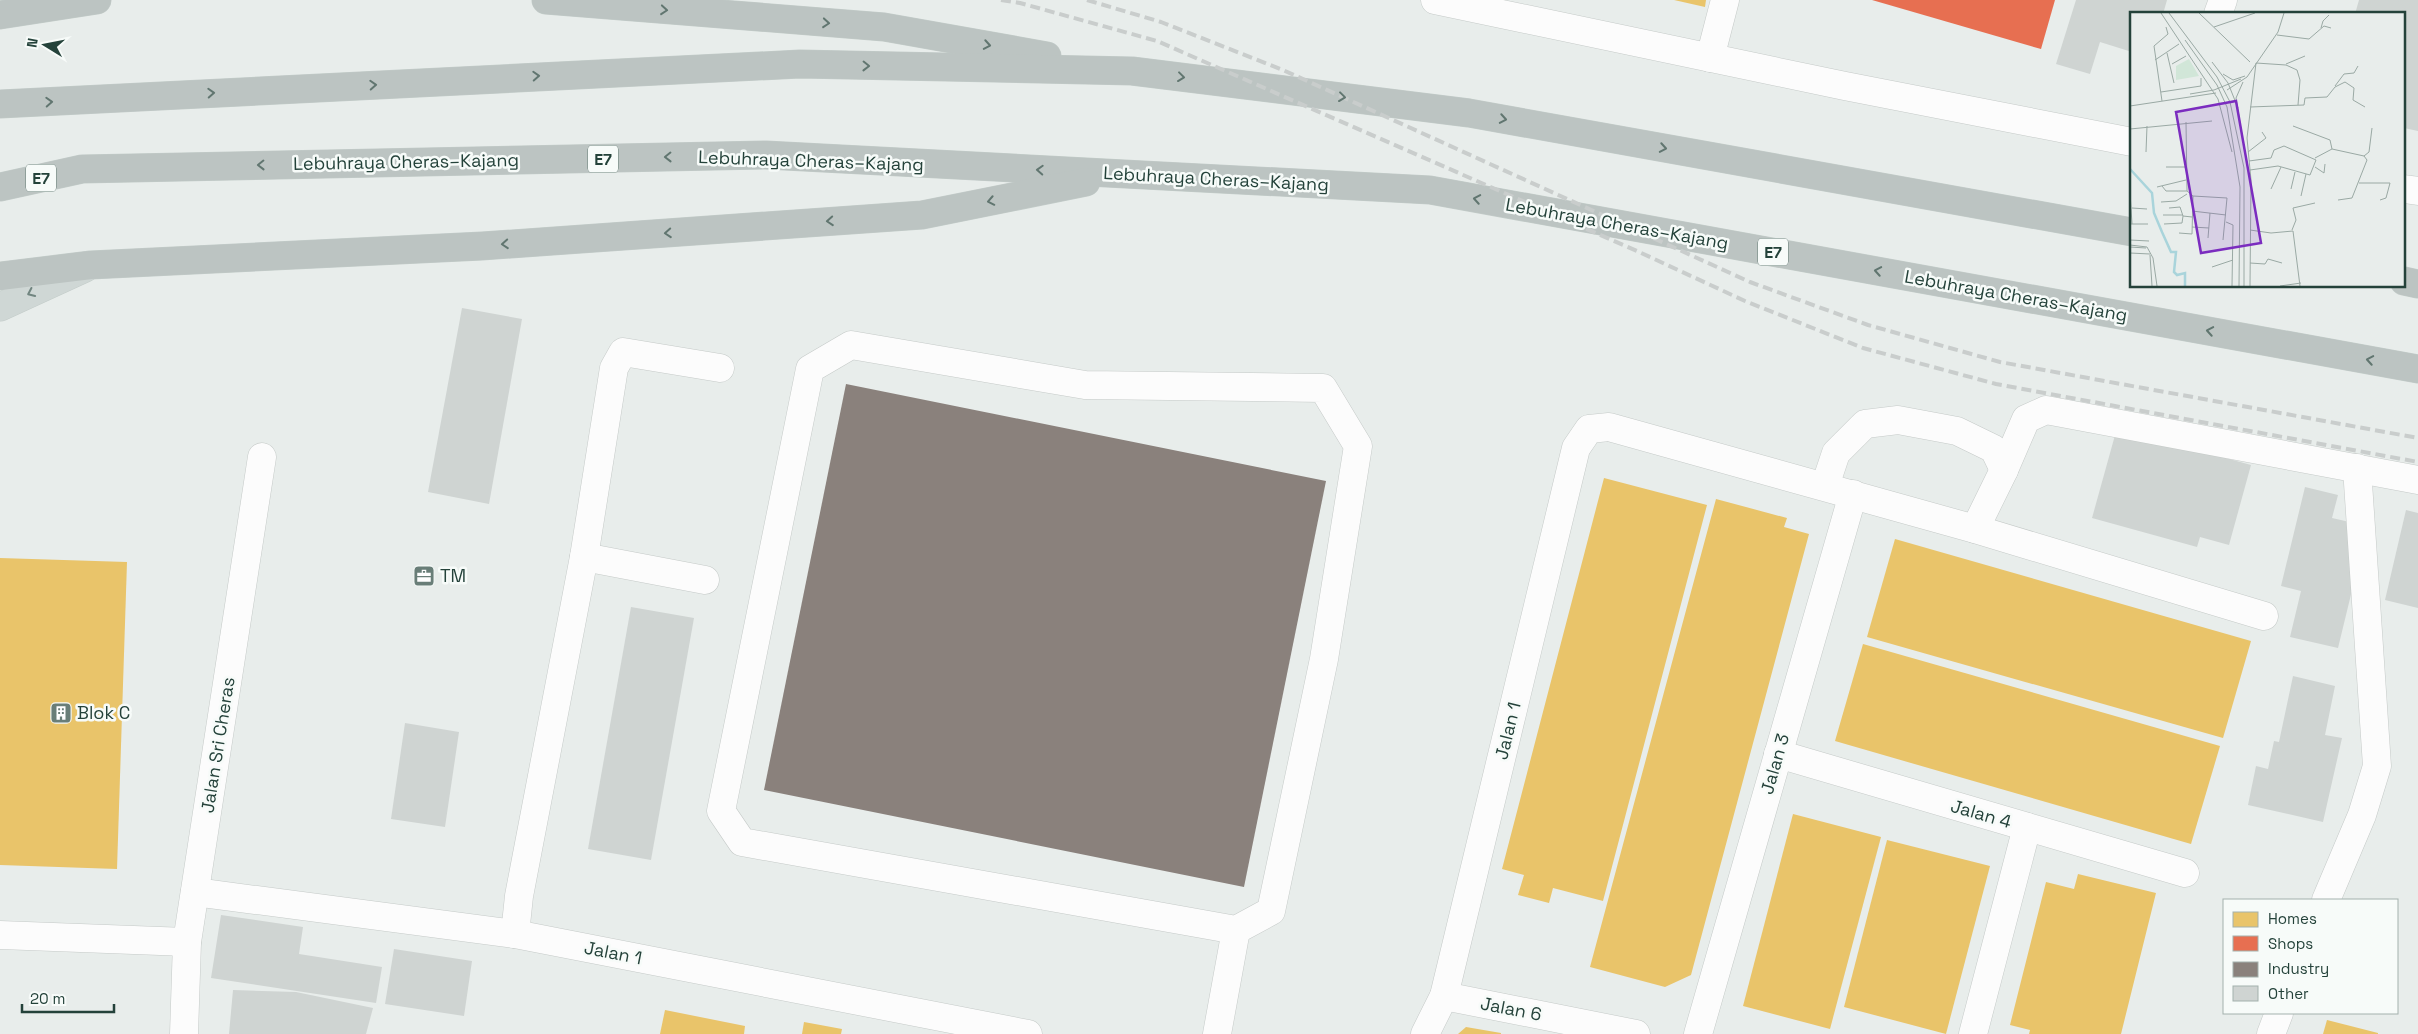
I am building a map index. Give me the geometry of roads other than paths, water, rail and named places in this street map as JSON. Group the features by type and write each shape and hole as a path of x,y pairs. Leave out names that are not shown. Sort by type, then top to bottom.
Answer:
{"highway":[{"path":"0,15 97,0"},
{"path":"546,0 884,27 1132,72 1470,113 2130,232"},
{"path":"0,104 800,64 1132,72"},
{"name":"Lebuhraya Cheras–Kajang","path":"0,187 82,169 766,156 1430,190 2418,369"},
{"path":"0,276 91,265 482,246 922,215 1124,174"}],"main road":[{"path":"0,307 91,265"}],"street":[{"path":"1434,0 1710,58 2130,142"},
{"path":"1710,58 1725,0"},
{"path":"851,345 1085,385 1323,388 1358,446 1324,659 1271,911 1236,930 742,842 721,811 810,369 851,345"},
{"path":"515,934 519,896 584,557 614,368 623,352 720,368"},
{"path":"1975,529 2026,419 2046,410 2418,480"},
{"path":"2004,470 1994,449 1957,431 1898,420 1865,424 1836,453 1825,486 2264,616"},
{"name":"Jalan 1","path":"1425,1034 1444,996 1576,448 1589,429 1609,427 1825,486"},
{"name":"Jalan Sri Cheras","path":"184,1034 187,942 262,457"},
{"path":"2326,899 2362,816 2377,766 2357,468"},
{"name":"Jalan 3","path":"1698,1034 1853,494"},
{"path":"584,557 705,580"},
{"name":"Jalan 4","path":"1778,754 2185,874"},
{"path":"1973,1034 2027,827"},
{"name":"Jalan 1","path":"195,892 515,934 943,1026 1028,1034"},
{"path":"1217,1034 1236,930"},
{"path":"0,935 187,942"},
{"name":"Jalan 6","path":"1444,996 1636,1034"},
{"path":"2270,1034 2279,1014"}],"railway":[{"path":"1001,0 1020,3 1157,41 1637,251 1745,301 1863,348 1996,384 2418,462"},
{"path":"1087,0 1161,22 1283,70 1750,282 1868,325 2000,362 2418,438"}],"place":[{"name":"TM","path":"424,576"},
{"name":"Blok C","path":"61,713"}]}
